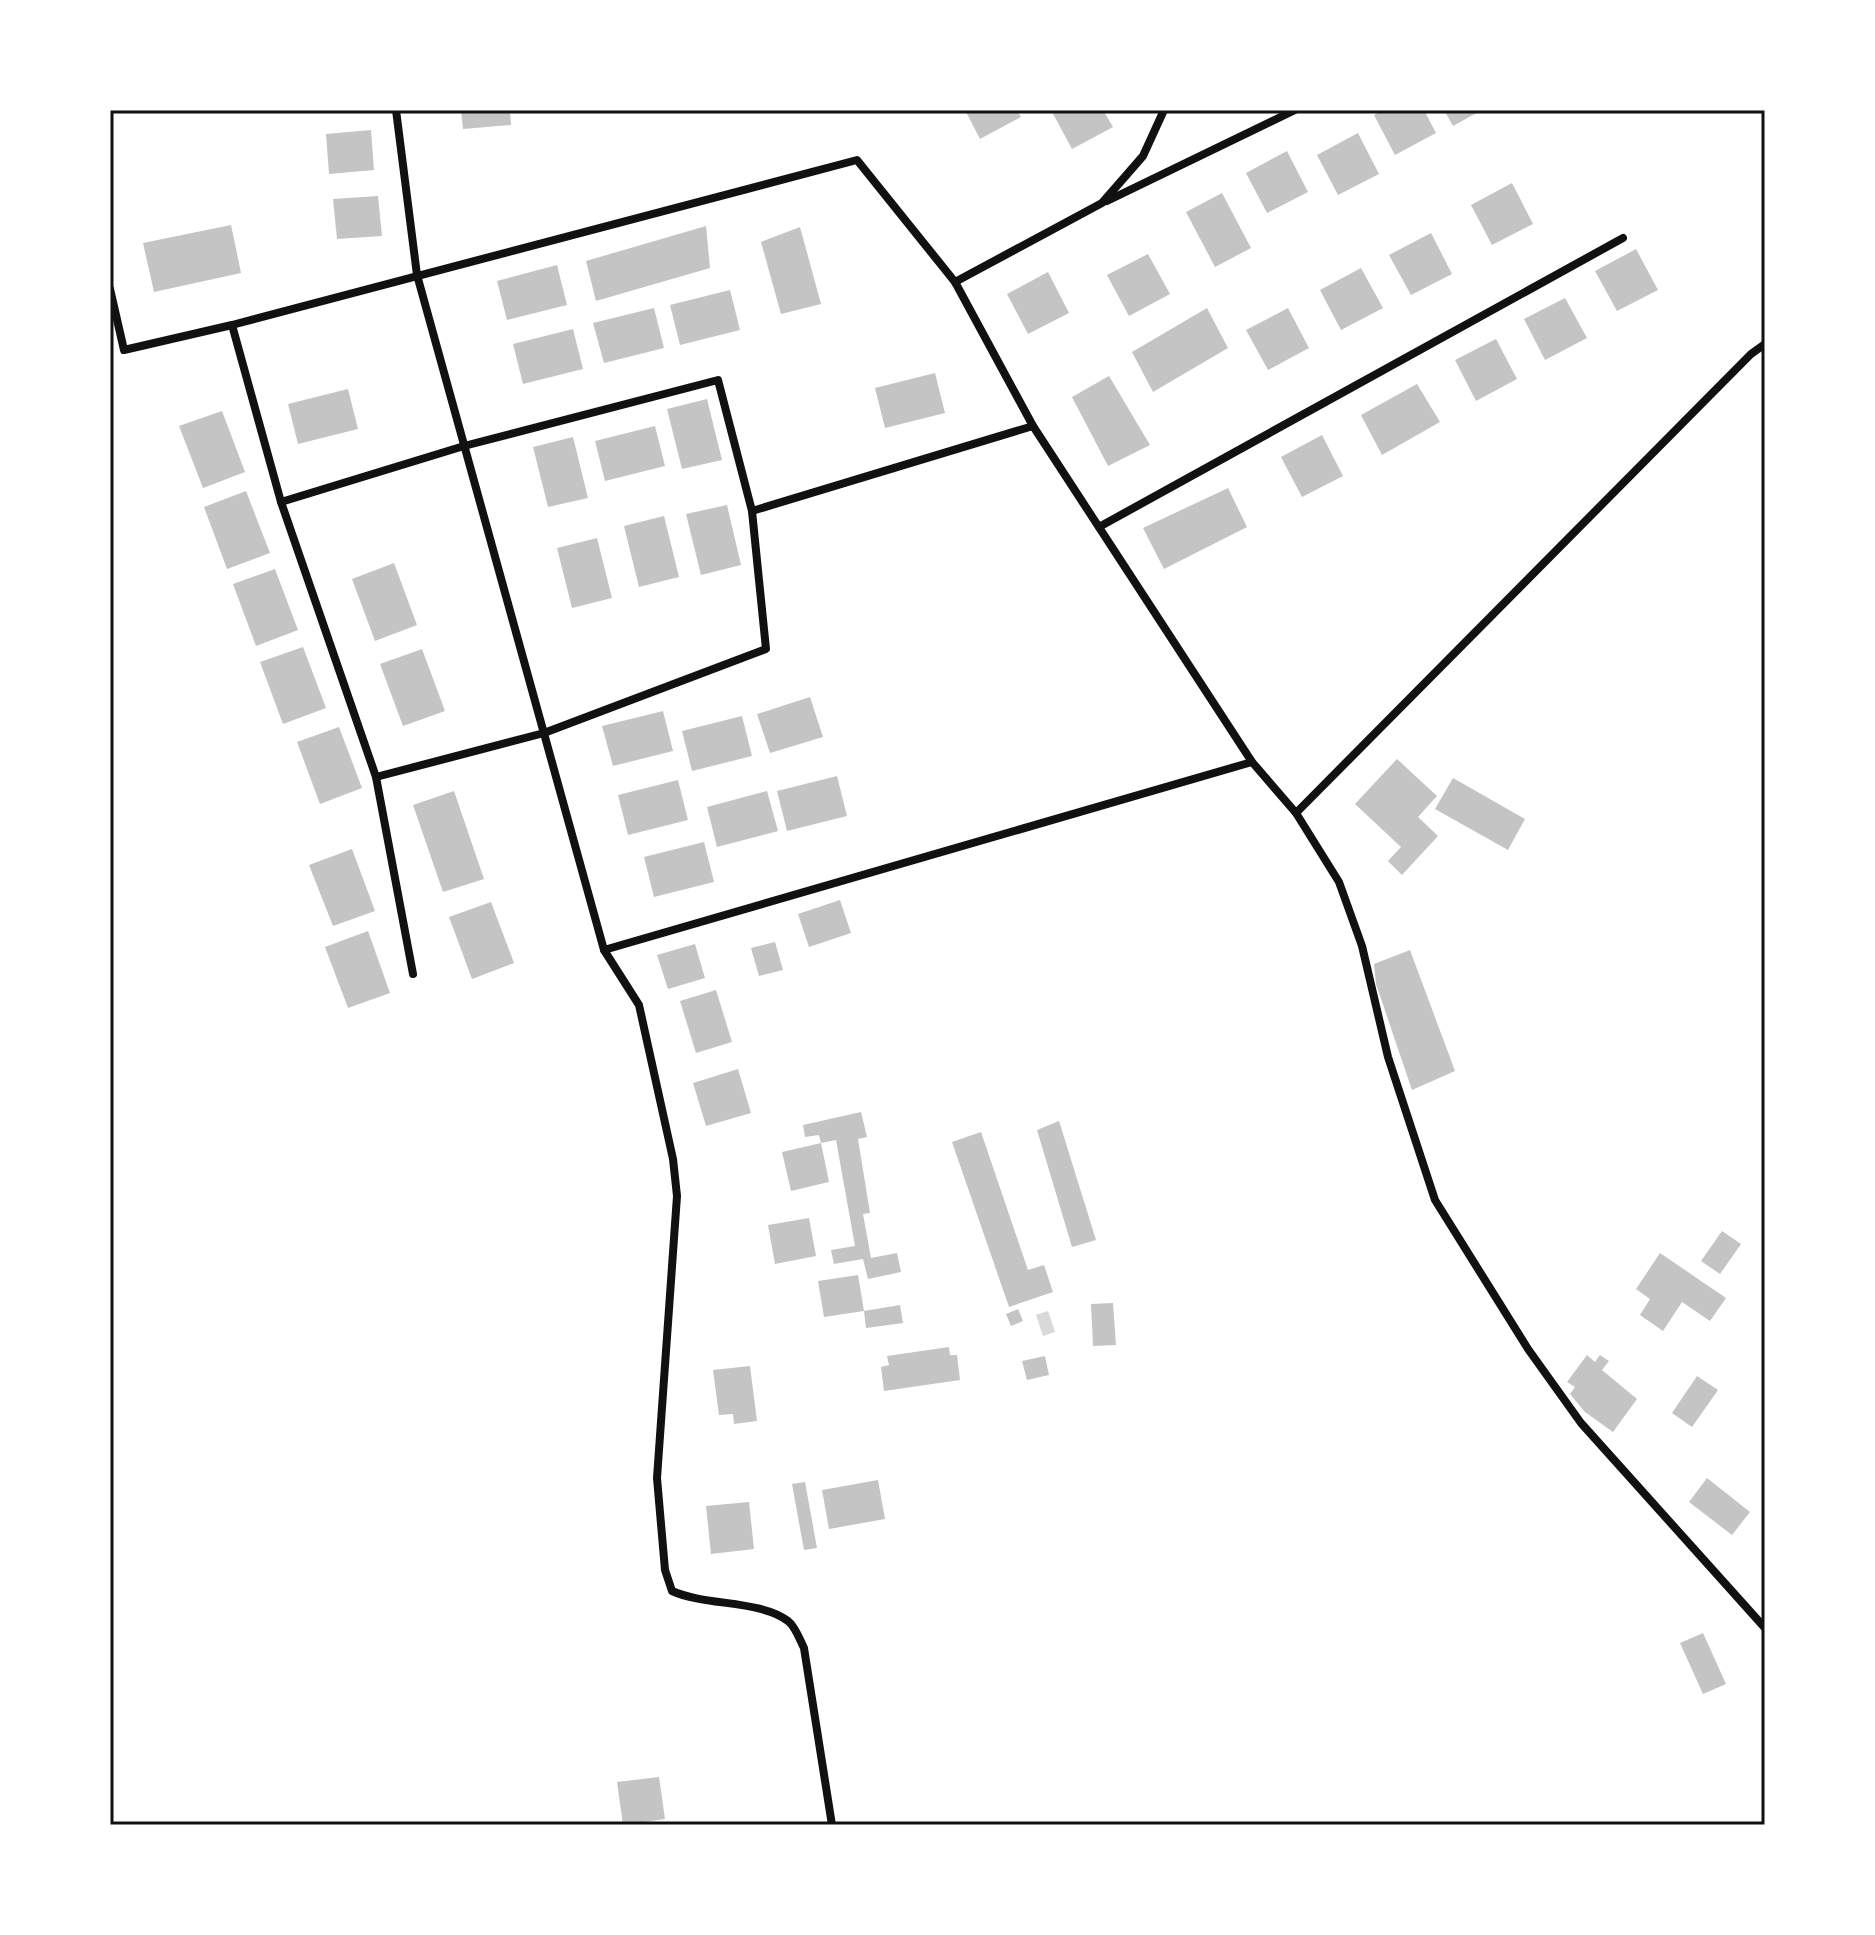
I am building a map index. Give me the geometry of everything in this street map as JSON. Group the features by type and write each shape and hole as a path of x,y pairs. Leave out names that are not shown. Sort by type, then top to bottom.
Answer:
{"street":[{"path":"396,110 417,275 604,950 639,1005 673,1159 677,1196 657,1478 665,1570 672,1591 688,1598 770,1612 791,1622 804,1648 832,1825"},
{"path":"1102,203 1143,156 1164,110"},
{"path":"955,282 1102,203 1295,110"},
{"path":"110,289 124,350 232,325 857,160 955,282 1033,426 1252,762 1296,813 1327,859 1362,946 1388,1057 1435,1200 1528,1349 1581,1423 1765,1628"},
{"path":"1099,527 1623,238"},
{"path":"232,325 281,502 376,777 413,974"},
{"path":"1296,813 1545,558 1751,354 1765,344"},
{"path":"281,502 464,446 718,380 752,511 766,649 544,733 376,777"},
{"path":"752,511 1033,426"},
{"path":"604,950 1252,762"}],"shaded area":[{"path":"1048,1311 1055,1332 1043,1336 1036,1315"}],"building":[{"path":"461,110 510,110 511,125 463,129"},
{"path":"965,110 1017,110 1021,117 980,139"},
{"path":"1051,110 1103,110 1113,127 1072,149"},
{"path":"1382,110 1424,110 1436,133 1395,155 1374,115"},
{"path":"1444,110 1482,110 1453,126"},
{"path":"371,130 374,170 329,174 326,134"},
{"path":"1358,133 1379,174 1338,195 1317,155"},
{"path":"1287,151 1308,192 1267,213 1246,173"},
{"path":"1512,183 1533,224 1492,245 1471,205"},
{"path":"1222,193 1251,248 1215,267 1186,212"},
{"path":"378,196 382,236 337,239 333,199"},
{"path":"231,225 241,273 154,292 143,243"},
{"path":"706,226 710,268 596,301 586,261"},
{"path":"800,227 821,304 781,314 761,242"},
{"path":"1431,233 1452,274 1411,295 1389,255"},
{"path":"1636,249 1658,290 1617,311 1595,271"},
{"path":"1148,254 1170,294 1129,316 1107,275"},
{"path":"557,265 567,305 507,320 497,281"},
{"path":"1361,268 1383,308 1341,330 1320,290"},
{"path":"1048,272 1069,313 1028,334 1007,294"},
{"path":"730,290 740,330 680,345 670,305"},
{"path":"1565,298 1587,338 1545,360 1524,319"},
{"path":"654,308 664,348 604,363 593,323"},
{"path":"1207,308 1228,348 1153,392 1132,352"},
{"path":"1288,308 1309,348 1268,370 1246,330"},
{"path":"573,329 583,369 523,384 513,344"},
{"path":"1496,339 1517,379 1476,401 1455,360"},
{"path":"935,373 945,413 885,428 875,388"},
{"path":"1109,376 1150,445 1108,466 1072,397"},
{"path":"1417,384 1440,422 1382,455 1361,415"},
{"path":"348,389 358,429 298,444 288,404"},
{"path":"707,399 722,460 682,469 667,409"},
{"path":"222,411 245,472 203,488 179,426"},
{"path":"655,426 665,466 605,481 595,441"},
{"path":"1322,435 1343,476 1302,497 1281,457"},
{"path":"573,437 588,498 548,507 533,447"},
{"path":"1228,488 1247,527 1164,569 1143,528"},
{"path":"246,491 270,553 227,569 204,507"},
{"path":"727,505 741,565 701,575 686,514"},
{"path":"664,516 679,577 639,587 624,526"},
{"path":"597,538 612,598 572,608 557,548"},
{"path":"394,563 417,625 375,641 352,579"},
{"path":"275,569 298,630 256,646 233,584"},
{"path":"303,647 326,708 283,724 260,662"},
{"path":"422,649 445,711 403,726 380,664"},
{"path":"810,697 823,737 770,753 757,714"},
{"path":"663,711 673,751 613,766 602,726"},
{"path":"742,716 752,756 692,771 682,731"},
{"path":"339,727 362,788 320,804 297,742"},
{"path":"1397,759 1437,796 1418,817 1438,836 1402,875 1388,861 1401,847 1355,804"},
{"path":"837,776 847,816 787,831 777,791"},
{"path":"1453,778 1525,819 1508,850 1435,809"},
{"path":"678,780 688,820 628,835 618,795"},
{"path":"454,791 484,879 443,892 413,805"},
{"path":"767,791 778,831 717,847 707,807"},
{"path":"704,842 714,882 654,897 644,857"},
{"path":"352,849 375,911 333,926 309,865"},
{"path":"840,900 851,933 809,947 798,914"},
{"path":"491,902 514,963 472,979 449,917"},
{"path":"368,931 390,993 348,1008 325,947"},
{"path":"775,942 783,970 759,976 751,948"},
{"path":"695,944 705,978 668,989 657,955"},
{"path":"1410,950 1455,1071 1412,1090 1376,984 1374,964"},
{"path":"716,990 732,1042 696,1053 680,1001"},
{"path":"738,1069 751,1113 706,1126 693,1083"},
{"path":"861,1112 867,1137 858,1139 870,1213 863,1214 871,1258 897,1253 901,1272 868,1279 863,1259 834,1264 831,1250 855,1246 836,1140 821,1143 819,1135 805,1137 803,1125"},
{"path":"1059,1121 1096,1240 1072,1247 1037,1130"},
{"path":"981,1132 1028,1270 1044,1265 1053,1292 1009,1307 952,1142"},
{"path":"821,1143 829,1182 791,1191 782,1152"},
{"path":"809,1218 816,1256 775,1264 768,1225"},
{"path":"1722,1231 1741,1244 1720,1274 1701,1261"},
{"path":"1660,1253 1726,1298 1710,1321 1682,1302 1663,1331 1640,1315 1650,1299 1636,1289"},
{"path":"858,1275 864,1311 824,1317 818,1281"},
{"path":"1113,1303 1116,1345 1093,1346 1091,1304"},
{"path":"900,1305 903,1323 866,1328 864,1311"},
{"path":"1018,1309 1023,1321 1011,1326 1006,1314"},
{"path":"949,1347 950,1355 957,1355 960,1380 884,1391 881,1367 889,1365 887,1356"},
{"path":"1587,1355 1595,1362 1600,1355 1609,1361 1602,1370 1637,1399 1613,1432 1585,1412 1570,1394 1575,1387 1567,1382"},
{"path":"1045,1356 1049,1375 1027,1380 1022,1361"},
{"path":"750,1366 757,1421 734,1424 733,1414 719,1415 713,1370"},
{"path":"1697,1376 1718,1390 1692,1427 1672,1413"},
{"path":"1707,1478 1750,1512 1732,1535 1689,1502"},
{"path":"878,1480 885,1519 829,1529 822,1490"},
{"path":"805,1482 817,1548 804,1550 792,1484"},
{"path":"749,1502 754,1549 711,1554 706,1506"},
{"path":"1703,1633 1726,1684 1703,1694 1680,1643"},
{"path":"659,1777 665,1819 623,1825 617,1782"}]}
